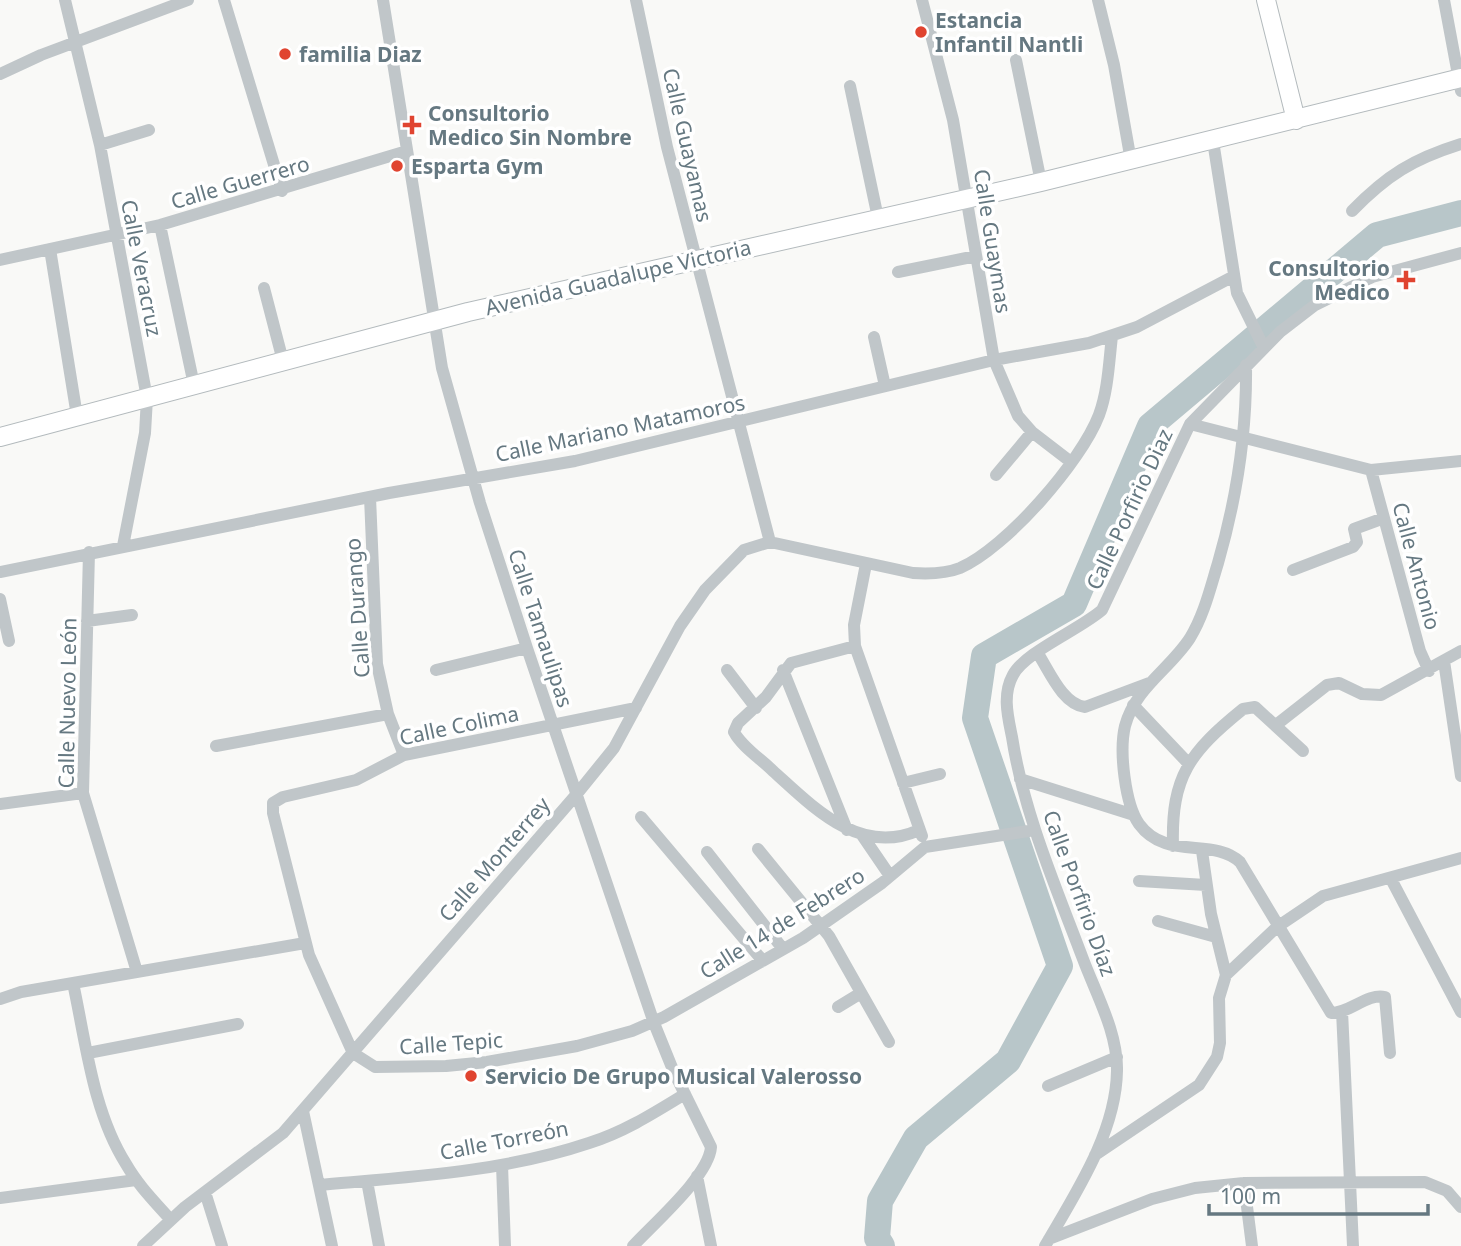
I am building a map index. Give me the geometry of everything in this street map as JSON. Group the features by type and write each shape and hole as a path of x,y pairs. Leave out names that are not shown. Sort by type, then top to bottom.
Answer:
{"main road":[{"path":"1266,0 1296,120"},
{"name":"Avenida Guadalupe Victoria","path":"0,437 432,321 695,258 969,199 1460,83"}],"street":[{"name":"Calle Veracruz","path":"65,0 100,145 147,398 145,433 123,546"},
{"path":"0,74 75,42 188,0"},
{"path":"224,0 282,191"},
{"name":"Calle Tamaulipas","path":"383,0 432,321 473,479 527,648 654,1023 711,1147 710,1156 697,1176"},
{"name":"Calle Guayamas","path":"636,0 657,104 695,258 770,542"},
{"name":"Calle Guaymas","path":"922,0 953,120 969,199 994,360 1010,402 1032,432 1071,462"},
{"path":"1098,0 1114,65 1131,161"},
{"path":"1444,0 1460,83"},
{"path":"1016,60 1041,182"},
{"path":"850,86 878,218"},
{"path":"100,145 149,130"},
{"path":"1213,141 1234,276 1245,314 1262,346"},
{"path":"1352,211 1382,180 1423,156 1461,144"},
{"name":"Calle Guerrero","path":"0,260 115,237 160,225 282,191 407,151"},
{"path":"160,225 194,385"},
{"path":"50,249 77,416"},
{"name":"Calle Porfirio Diaz","path":"1037,652 1078,630 1102,610 1190,424 1262,346 1297,317 1344,290 1402,267 1461,253"},
{"path":"898,272 976,256"},
{"name":"Calle Mariano Matamoros","path":"0,572 369,497 575,461 994,360 1112,336 1160,316 1234,276"},
{"path":"264,288 283,361"},
{"path":"770,542 866,564 930,574 961,567 1005,534 1054,486 1071,462 1099,414 1112,336"},
{"path":"874,337 885,386"},
{"path":"1246,365 1245,439 1229,525 1203,609 1181,651 1150,682 1133,705 1125,726 1122,754 1134,815 1147,833 1158,841 1173,846 1224,853 1240,862 1277,928 1328,1009 1336,1013 1342,1012 1376,996 1385,997 1390,1053"},
{"path":"1190,424 1371,470 1461,461"},
{"path":"996,475 1032,432"},
{"name":"Calle Antonio","path":"1371,470 1420,651 1429,671"},
{"name":"Calle Durango","path":"369,497 377,664 388,713 404,755"},
{"path":"1293,570 1353,547 1357,542 1354,529 1384,518"},
{"name":"Calle Monterrey","path":"143,1246 170,1219 264,1149 303,1111 614,748 680,626 705,590 744,550 770,542"},
{"name":"Calle Nuevo León","path":"89,552 83,793 137,972"},
{"path":"866,564 854,625 855,646 925,847 1035,830"},
{"path":"0,598 9,641"},
{"path":"87,621 132,615"},
{"path":"855,646 803,659 783,670 756,708 734,728 736,737 814,809 847,830 888,838 919,830"},
{"path":"436,670 527,648"},
{"path":"1276,724 1327,685 1339,683 1362,694 1381,695 1429,671 1461,651"},
{"path":"1037,652 1064,694 1078,706 1095,703 1150,682"},
{"name":"Calle Porfirio Díaz","path":"1037,652 1014,672 1006,697 1020,779 1035,830 1105,1014 1117,1056 1115,1090 1095,1155 1047,1243"},
{"path":"1444,661 1461,776"},
{"path":"727,670 756,708"},
{"path":"783,670 847,830"},
{"path":"1133,705 1188,764"},
{"path":"1173,846 1175,790 1188,764 1243,709 1255,707 1303,751"},
{"name":"Calle Colima","path":"305,943 273,813 273,803 282,797 356,780 404,755 636,708"},
{"path":"216,746 388,713"},
{"path":"903,783 940,774"},
{"path":"1020,779 1134,815"},
{"path":"0,804 83,793"},
{"path":"641,817 763,961"},
{"path":"862,835 890,876"},
{"name":"Calle 14 de Febrero","path":"654,1023 820,925 890,876 925,847"},
{"path":"758,849 820,925 889,1042"},
{"path":"1202,851 1216,937 1226,975"},
{"path":"707,852 783,949"},
{"path":"1095,1155 1184,1097 1210,1071 1220,1043 1219,998 1226,975 1277,928 1323,896 1461,858"},
{"path":"1391,879 1461,1012"},
{"path":"1139,881 1206,885"},
{"path":"1157,921 1216,937"},
{"path":"2,995 305,943 354,1053"},
{"path":"73,983 103,1114 124,1161 136,1180 170,1219"},
{"path":"838,1007 862,993"},
{"path":"1342,1012 1353,1246"},
{"name":"Calle Tepic","path":"354,1053 362,1061 375,1066 446,1066 577,1046 654,1023"},
{"path":"88,1053 238,1024"},
{"path":"1048,1086 1117,1056"},
{"name":"Calle Torreón","path":"319,1185 502,1165 589,1143 640,1122 685,1094"},
{"path":"303,1111 332,1246"},
{"path":"502,1165 505,1246"},
{"path":"633,1246 697,1176"},
{"path":"697,1176 711,1246"},
{"path":"0,1198 136,1180"},
{"path":"367,1181 379,1246"},
{"path":"1047,1243 1163,1196 1244,1183 1425,1182 1447,1191 1461,1207"},
{"path":"1244,1183 1252,1246"},
{"path":"205,1192 222,1246"}],"waterway":[{"path":"882,1246 877,1238 880,1201 916,1138 1008,1061 1060,966 975,718 984,656 1074,604 1150,426 1377,235 1461,213"}],"place":[{"name":"Estancia Infantil Nantli","path":"921,32"},
{"name":"familia Diaz","path":"285,54"},
{"name":"Consultorio Medico Sin Nombre","path":"412,125"},
{"name":"Esparta Gym","path":"397,166"},
{"name":"Consultorio Medico","path":"1406,280"},
{"name":"Servicio De Grupo Musical Valerosso","path":"471,1076"}]}
